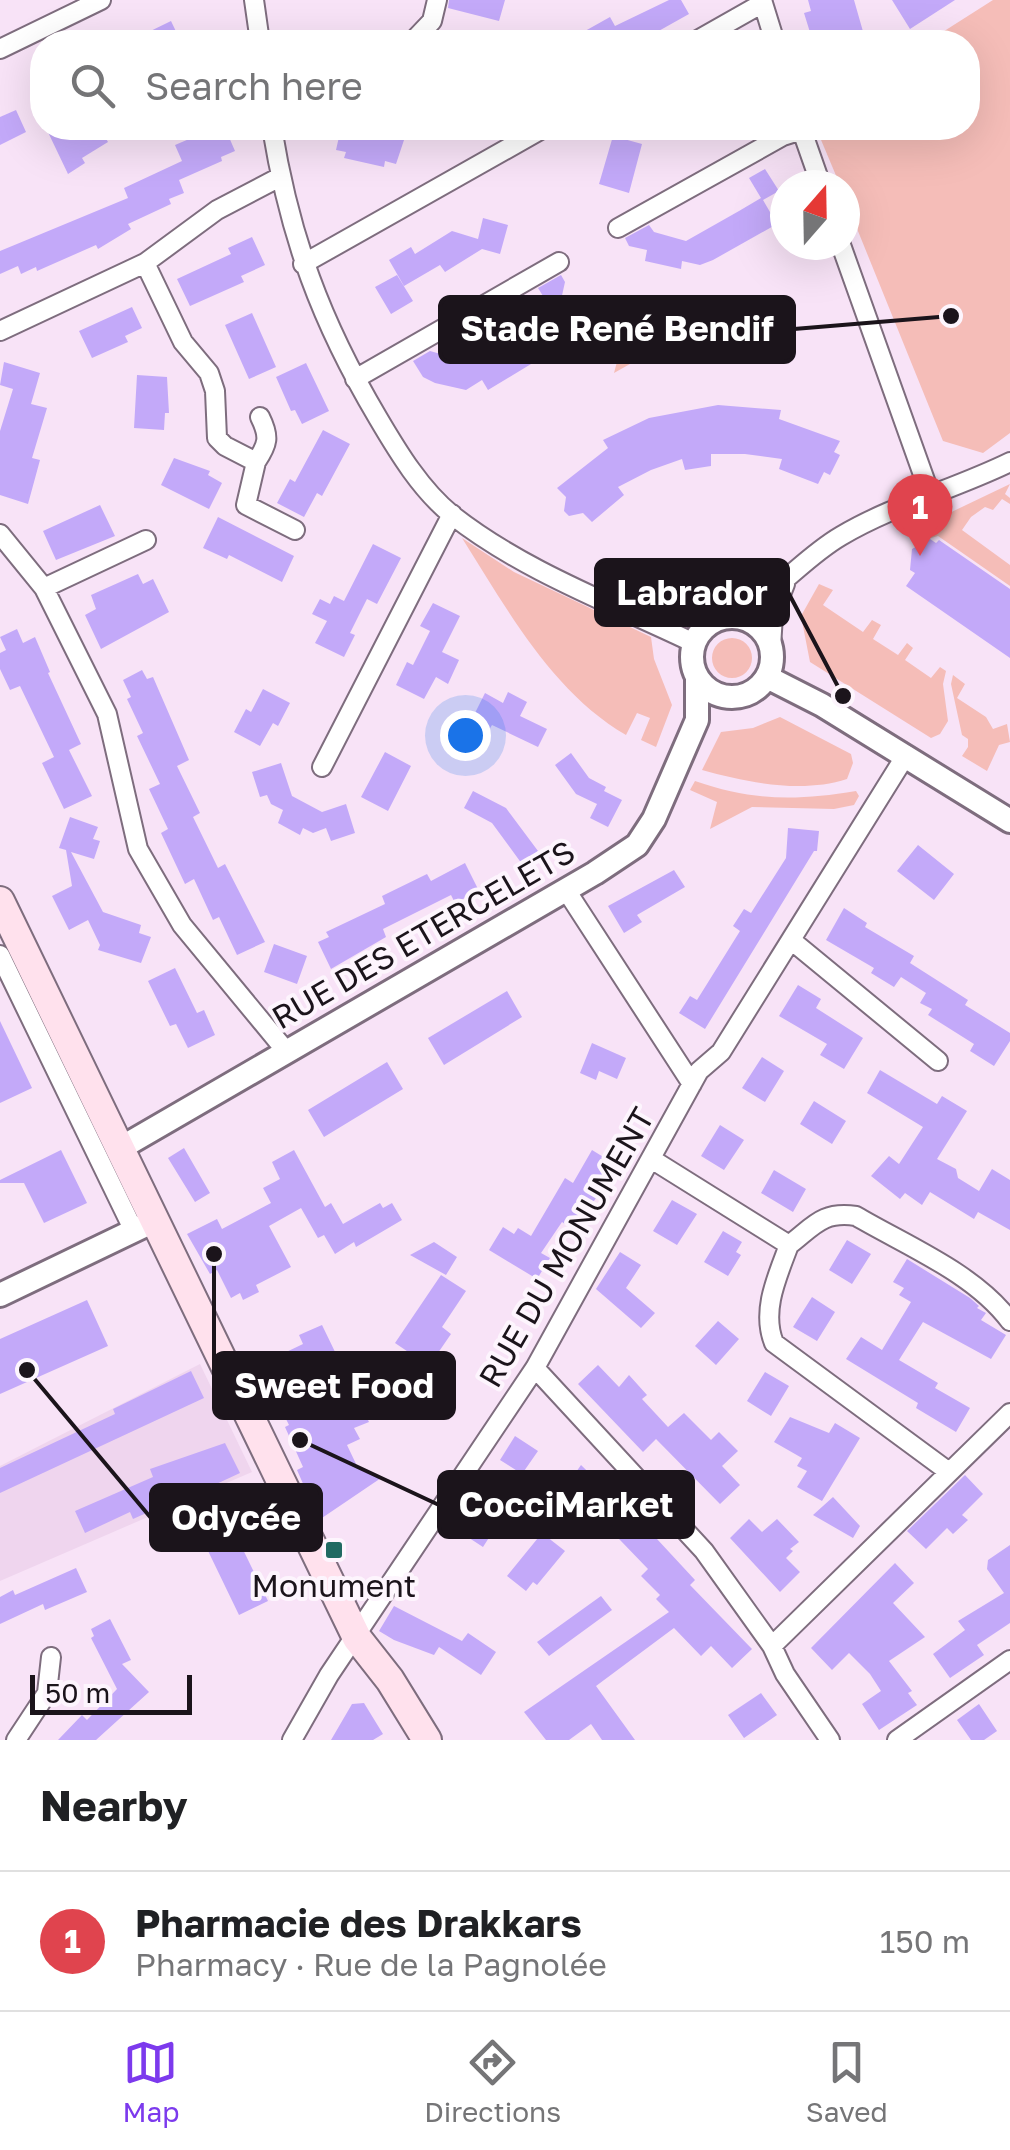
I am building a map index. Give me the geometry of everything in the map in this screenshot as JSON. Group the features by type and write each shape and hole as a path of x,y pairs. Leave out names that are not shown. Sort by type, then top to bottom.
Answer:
{"main road":[{"path":"0,901 119,1149 144,1226 216,1349 357,1638 390,1680 427,1740"}],"street":[{"path":"38,30 100,0"},
{"path":"423,30 432,21 437,0"},
{"path":"258,1 259,30"},
{"path":"714,30 762,2 771,30"},
{"path":"0,48 30,34"},
{"path":"274,140 303,264 325,320 354,379 430,494 508,552 694,643"},
{"path":"303,264 523,140"},
{"path":"618,228 776,140"},
{"path":"806,140 815,170"},
{"path":"0,330 145,264 218,210 280,177"},
{"path":"846,260 931,497"},
{"path":"354,379 559,262"},
{"path":"145,264 183,342 209,372 215,391 216,438 256,462"},
{"path":"260,417 268,443 256,462 246,505 294,530"},
{"path":"731,698 709,691 697,678 691,657 694,643 710,623 730,617 785,583 843,534 1010,462"},
{"path":"322,767 452,514"},
{"path":"0,534 44,588 108,714 138,850 182,926 286,1051"},
{"path":"44,588 146,540"},
{"path":"697,720 731,698 753,692 767,677 773,614 785,583"},
{"path":"730,617 754,624 771,647"},
{"path":"767,677 1010,821"},
{"name":"RUE DES ETERCELETS","path":"119,1149 637,845 647,832 697,720 697,678"},
{"name":"RUE DU MONUMENT","path":"292,1740 330,1675 535,1368 692,1084 721,1052 906,756"},
{"path":"566,890 692,1084"},
{"path":"791,940 938,1061"},
{"path":"0,955 144,1226 0,1295"},
{"path":"653,1160 789,1245"},
{"path":"950,1472 774,1343 767,1324 777,1276 789,1245 823,1218 838,1214 856,1216 966,1280 996,1302 1010,1321"},
{"path":"535,1368 704,1551 772,1646 784,1674 830,1740"},
{"path":"772,1646 1010,1412"},
{"path":"16,1740 47,1693 51,1657"},
{"path":"897,1740 1010,1660"}],"shaded area":[{"path":"993,0 1010,0 1010,433 983,453 943,441 860,236 860,170 834,170 821,140 980,140 980,30 946,30"},
{"path":"630,313 692,329 614,373"},
{"path":"1010,484 1005,494 1010,504 1002,499 993,510 985,507 962,530 1010,565 1010,586 938,536 921,541 918,528"},
{"path":"462,538 514,572 651,637 654,659 672,705 656,747 641,740 650,718 637,713 626,735 575,696 533,647"},
{"path":"819,584 833,590 823,605 863,632 872,620 881,625 873,639 898,655 907,643 913,648 905,660 931,678 940,667 946,671 943,684 948,721 940,734 931,738 810,662 801,616"},
{"path":"732,638 746,644 752,658 746,672 732,678 718,672 712,658 718,644"},
{"path":"953,675 965,684 957,698 986,717 993,729 1007,724 1010,742 999,745 987,771 962,756 968,739 962,735 951,684"},
{"path":"780,717 851,754 853,763 847,779 793,786 702,770 721,732 753,728"},
{"path":"695,781 756,796 794,798 856,791 859,796 854,805 834,809 752,807 710,829 717,802 690,790"},
{"path":"200,1364 252,1472 0,1581 0,1466"}],"building":[{"path":"449,0 505,0 499,21 448,8"},
{"path":"669,0 681,0 689,14 660,30 587,30 610,17 615,26"},
{"path":"808,0 854,0 863,30 809,30 804,13 811,11"},
{"path":"892,0 955,0 910,29"},
{"path":"171,21 175,30 153,30"},
{"path":"16,110 26,132 0,145 0,117"},
{"path":"52,140 107,140 82,158 85,163 68,174"},
{"path":"187,140 230,140 235,151 179,180 184,193 169,199 171,204 128,224 131,229 98,249 96,245 37,271 36,267 21,274 18,266 0,274 0,251 128,198 124,188 182,161 175,145"},
{"path":"338,140 404,140 396,164 385,161 384,167 344,158 346,152 336,150"},
{"path":"612,140 642,144 629,193 599,184"},
{"path":"765,169 770,177 770,196 763,200 770,212 770,228 700,265 682,261 681,269 645,261 647,250 629,246 625,238 649,225 654,232 686,241 739,211 761,198 749,178"},
{"path":"483,218 508,225 500,254 482,249 445,272 440,265 404,286 389,260 411,247 415,254 452,231 478,239"},
{"path":"252,237 265,265 241,276 244,282 190,306 177,279 231,254 228,248"},
{"path":"397,275 413,301 391,314 375,287"},
{"path":"561,275 565,282 561,300 570,303 562,338 551,336 546,353 536,361 488,390 482,380 466,390 423,377 413,361 430,351 473,363 534,329 543,296 538,288"},
{"path":"132,307 142,328 125,336 128,342 92,358 79,331"},
{"path":"252,313 276,367 249,379 225,325"},
{"path":"4,362 40,373 31,404 47,408 32,458 40,460 28,504 0,495 0,431 13,389 0,385"},
{"path":"306,363 329,411 302,424 295,410 291,411 276,377"},
{"path":"137,375 167,377 169,413 165,413 164,430 134,428"},
{"path":"718,405 781,410 779,419 840,441 834,452 840,455 830,475 824,472 818,484 779,469 782,459 711,454 711,466 685,470 682,459 618,487 624,495 592,522 583,513 569,516 564,511 566,497 557,488 608,448 603,440 649,418"},
{"path":"323,430 350,444 322,496 317,493 304,517 277,503 290,479 295,482"},
{"path":"174,458 210,471 208,475 222,483 209,509 161,485"},
{"path":"100,505 115,536 56,560 43,531"},
{"path":"218,517 294,556 282,582 229,555 227,559 203,548"},
{"path":"930,539 936,543 939,540 1010,589 1010,658 906,586 915,573 910,570 912,549"},
{"path":"373,544 401,558 377,604 367,599 350,633 355,635 344,657 315,643 327,621 312,614 320,599 330,604 334,596 344,601"},
{"path":"138,574 143,584 153,579 169,612 101,649 85,615 96,609 91,595"},
{"path":"433,603 460,616 442,652 459,660 448,684 436,677 424,699 396,685 407,662 413,665 430,631 420,626"},
{"path":"17,629 23,643 35,637 81,744 69,750 92,796 64,809 42,763 54,757 20,686 10,690 0,669 0,653 6,650 0,637"},
{"path":"142,670 147,679 153,677 189,760 177,766 200,813 193,817 218,868 225,864 265,942 237,955 219,917 213,920 194,879 185,884 161,833 168,829 149,789 160,784 137,736 143,733 123,680"},
{"path":"263,689 290,703 278,726 273,723 260,746 234,732"},
{"path":"508,692 527,702 520,716 547,729 538,747 492,725 489,730 471,721 485,693 503,703"},
{"path":"385,752 411,766 388,811 361,797"},
{"path":"571,753 589,778 622,800 608,827 590,818 597,804 576,794 555,765"},
{"path":"281,763 292,796 322,812 346,804 355,833 331,841 326,828 313,833 303,828 300,835 278,823 283,810 271,804 267,795 260,797 252,772"},
{"path":"473,791 506,808 538,851 522,864 492,823 464,808"},
{"path":"70,817 98,827 93,839 100,841 94,859 71,852 103,912 141,925 139,933 151,937 141,963 98,950 100,945 88,920 69,930 52,896 72,886 66,850 59,848"},
{"path":"788,828 819,831 817,851 705,1029 679,1013 690,996 697,1000 740,931 733,926 744,909 751,913 786,858"},
{"path":"918,845 954,874 934,900 897,871"},
{"path":"465,863 479,891 455,903 451,895 383,929 386,937 331,969 318,942 329,937 326,932 385,904 382,896 427,874 431,881"},
{"path":"674,870 685,887 637,915 642,922 624,933 608,906"},
{"path":"844,908 867,923 865,927 914,956 910,963 968,1000 965,1005 1010,1033 1010,1041 994,1066 970,1051 974,1044 928,1015 932,1009 920,1003 926,993 901,977 894,987 871,973 874,968 826,940"},
{"path":"274,944 307,956 297,984 264,972"},
{"path":"175,968 197,1013 204,1010 215,1035 188,1048 176,1024 170,1026 148,981"},
{"path":"798,985 821,999 816,1008 863,1038 844,1069 820,1055 827,1044 779,1016"},
{"path":"507,991 522,1017 444,1065 428,1038"},
{"path":"0,1021 32,1088 0,1103"},
{"path":"592,1043 626,1058 617,1079 599,1071 596,1080 580,1073"},
{"path":"762,1057 784,1071 765,1102 742,1088"},
{"path":"387,1062 403,1089 324,1137 308,1110"},
{"path":"880,1070 937,1104 942,1096 967,1111 937,1159 956,1169 958,1178 979,1191 992,1169 1010,1180 1010,1230 978,1212 974,1219 930,1192 922,1205 905,1193 900,1199 871,1176 889,1156 899,1164 923,1127 867,1093"},
{"path":"814,1101 846,1121 832,1144 800,1124"},
{"path":"720,1125 744,1140 724,1170 701,1156"},
{"path":"184,1148 210,1193 195,1202 168,1158"},
{"path":"61,1150 87,1203 44,1223 24,1183 0,1180"},
{"path":"294,1150 325,1207 331,1203 343,1224 380,1203 383,1208 392,1203 402,1220 356,1247 354,1242 335,1254 324,1235 318,1238 301,1208 269,1226 291,1267 256,1285 259,1292 243,1300 240,1293 231,1298 217,1270 210,1274 187,1234 217,1219 222,1229 271,1203 263,1188 280,1179 272,1162"},
{"path":"592,1150 618,1166 574,1230 562,1222 541,1253 550,1258 537,1279 489,1250 503,1227 514,1234 518,1228 531,1236 565,1178 573,1183"},
{"path":"774,1170 806,1189 793,1212 761,1193"},
{"path":"672,1200 697,1214 677,1245 653,1231"},
{"path":"723,1231 742,1242 736,1252 741,1255 728,1276 704,1262"},
{"path":"847,1240 871,1254 852,1284 829,1270"},
{"path":"434,1242 457,1257 446,1275 410,1255"},
{"path":"620,1252 641,1265 626,1288 655,1313 641,1328 596,1289"},
{"path":"907,1259 970,1298 986,1313 981,1320 1006,1335 991,1359 923,1322 899,1360 938,1383 935,1388 970,1408 956,1432 916,1408 918,1403 846,1359 861,1337 882,1350 911,1302 899,1295 904,1288 893,1282"},
{"path":"441,1275 466,1291 442,1327 451,1334 429,1366 395,1343"},
{"path":"812,1297 835,1312 817,1341 793,1327"},
{"path":"87,1300 108,1346 0,1394 0,1339"},
{"path":"718,1321 739,1339 716,1365 695,1346"},
{"path":"322,1325 369,1422 354,1428 360,1439 347,1445 357,1466 381,1478 319,1520 297,1470 303,1467 285,1427 289,1425 259,1365 303,1344 299,1335"},
{"path":"598,1365 619,1387 629,1375 647,1395 642,1399 668,1427 684,1413 711,1440 719,1432 738,1451 722,1466 740,1485 720,1504 656,1439 643,1452 578,1384"},
{"path":"191,1371 204,1398 0,1493 0,1468 115,1414 113,1409"},
{"path":"765,1372 789,1386 771,1416 747,1401"},
{"path":"790,1417 829,1433 835,1423 860,1438 822,1501 797,1487 807,1471 797,1466 802,1458 774,1442"},
{"path":"515,1436 538,1451 522,1474 500,1460"},
{"path":"225,1443 240,1473 212,1486 268,1601 239,1615 182,1497 133,1519 130,1512 85,1533 75,1511 153,1477 150,1469"},
{"path":"581,1465 657,1539 695,1580 690,1585 752,1649 732,1668 711,1646 701,1656 674,1628 596,1686 635,1740 602,1740 591,1724 569,1740 546,1740 524,1712 669,1612 656,1599 660,1595 641,1576 648,1569 567,1485"},
{"path":"965,1475 983,1494 962,1515 968,1520 953,1534 947,1528 926,1549 907,1531"},
{"path":"833,1497 860,1526 853,1538 813,1515"},
{"path":"477,1504 501,1519 483,1547 460,1532"},
{"path":"749,1519 762,1532 777,1519 799,1542 786,1558 800,1572 780,1592 730,1538"},
{"path":"542,1533 565,1551 537,1585 533,1582 526,1591 507,1576"},
{"path":"1010,1545 1010,1623 977,1645 984,1655 950,1678 933,1654 965,1630 958,1621 1004,1593 987,1569 988,1560"},
{"path":"895,1563 914,1583 893,1603 925,1637 889,1661 912,1691 908,1693 917,1705 879,1730 862,1704 881,1691 870,1674 849,1653 832,1670 811,1648"},
{"path":"76,1568 87,1592 45,1610 43,1604 0,1624 0,1597 13,1590 15,1595"},
{"path":"601,1596 612,1610 549,1656 537,1642"},
{"path":"394,1606 462,1641 468,1633 496,1652 481,1675 439,1647 434,1655 394,1640 379,1631"},
{"path":"110,1619 131,1660 122,1664 149,1692 96,1740 58,1740 82,1715 87,1720 117,1689 91,1638 91,1629"},
{"path":"761,1693 777,1715 744,1738 728,1715"},
{"path":"364,1703 383,1734 373,1740 331,1740 352,1704"},
{"path":"979,1704 997,1731 984,1740 971,1740 957,1720"}],"place":[{"name":"Stade René Bendif","path":"951,316"},
{"name":"Pharmacie des Drakkars","path":"920,556"},
{"name":"Labrador","path":"843,696"},
{"name":"Sweet Food","path":"214,1254"},
{"name":"Odycée","path":"27,1370"},
{"name":"CocciMarket","path":"300,1440"},
{"name":"Monument","path":"334,1550"}]}
